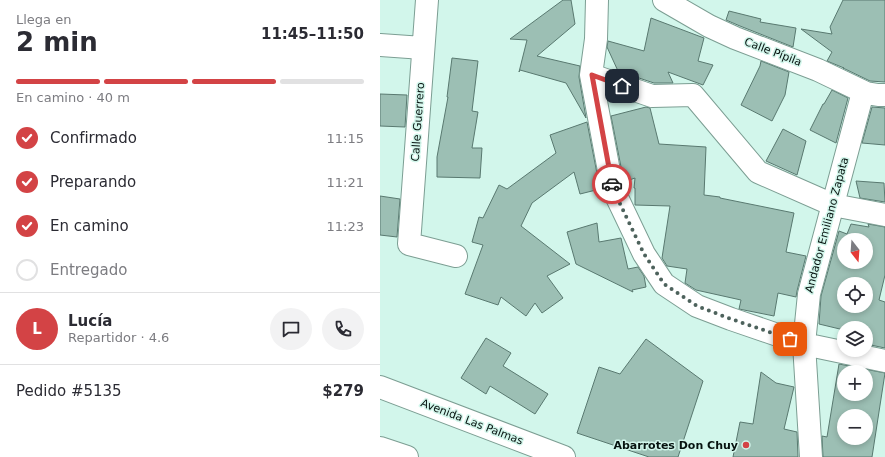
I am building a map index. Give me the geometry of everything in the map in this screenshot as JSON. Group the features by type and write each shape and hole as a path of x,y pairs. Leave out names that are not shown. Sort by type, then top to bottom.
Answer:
{"main road":[{"name":"Calle Guerrero","path":"427,0 409,244 456,256"},
{"path":"597,0 596,39 592,75 612,187 644,254 664,284 697,306 731,319 804,344 885,361"},
{"name":"Calle Pípila","path":"664,0 709,26 735,38 818,70 863,92 885,95"},
{"path":"380,45 423,48"},
{"path":"592,75 652,96 693,94 758,172 832,204 885,215"},
{"name":"Andador Emiliano Zapata","path":"812,457 804,344 809,294 863,92"},
{"name":"Avenida Las Palmas","path":"380,387 564,457"},
{"path":"380,448 406,457"}],"building":[{"path":"563,0 571,0 575,24 537,56 580,66 579,77 586,118 566,83 520,70 519,72 527,40 510,39"},
{"path":"843,0 885,0 885,82 870,81 827,61 832,52 801,29 832,34 830,27"},
{"path":"729,11 761,19 760,22 796,28 793,47 726,20"},
{"path":"651,18 704,38 698,61 713,65 703,85 668,72 673,83 654,83 618,71 607,47 608,41 644,51"},
{"path":"452,58 478,61 472,111 478,112 472,148 482,148 480,178 437,177 437,157 448,97"},
{"path":"761,61 789,72 785,95 772,121 741,105"},
{"path":"832,90 848,98 836,143 810,130"},
{"path":"380,94 407,95 405,127 380,126"},
{"path":"646,107 650,108 659,144 706,147 704,195 794,213 786,252 806,256 796,297 778,293 774,316 739,309 741,300 696,290 685,283 687,269 667,266 662,258 670,206 635,205 635,178 624,182 611,116"},
{"path":"872,107 885,108 885,145 862,143"},
{"path":"587,122 600,189 580,194 574,172 532,203 521,226 570,264 547,276 563,298 542,313 535,303 526,316 501,297 498,305 465,294 483,245 472,242 479,217 483,218 499,185 507,189 556,153 550,135"},
{"path":"783,129 806,141 797,175 766,161"},
{"path":"856,181 884,183 885,202 860,198"},
{"path":"380,196 400,199 397,237 380,235"},
{"path":"597,223 599,242 621,238 628,269 638,267 644,276 646,287 632,290 633,292 576,264 567,232"},
{"path":"851,224 869,227 868,224 885,227 885,275 879,300 885,302 885,348 873,345 873,321 837,321 837,328 819,324 821,296 837,238 837,269 873,269 873,233 847,233"},
{"path":"486,338 511,353 503,366 548,394 535,414 490,386 486,394 461,378"},
{"path":"646,339 703,381 678,457 649,457 577,433 599,367 620,374"},
{"path":"873,371 885,373 872,457 823,457 822,436 827,437 837,376 837,401 873,401"},
{"path":"761,372 776,383 794,387 784,429 797,432 798,457 733,457 740,422 753,424"}],"way so far":[{"path":"612,184 612,187 644,254 664,284 697,306 790,339"}],"place":[{"name":"Abarrotes Don Chuy","path":"746,445"}],"route":[{"path":"612,184 592,75 622,86"}]}
